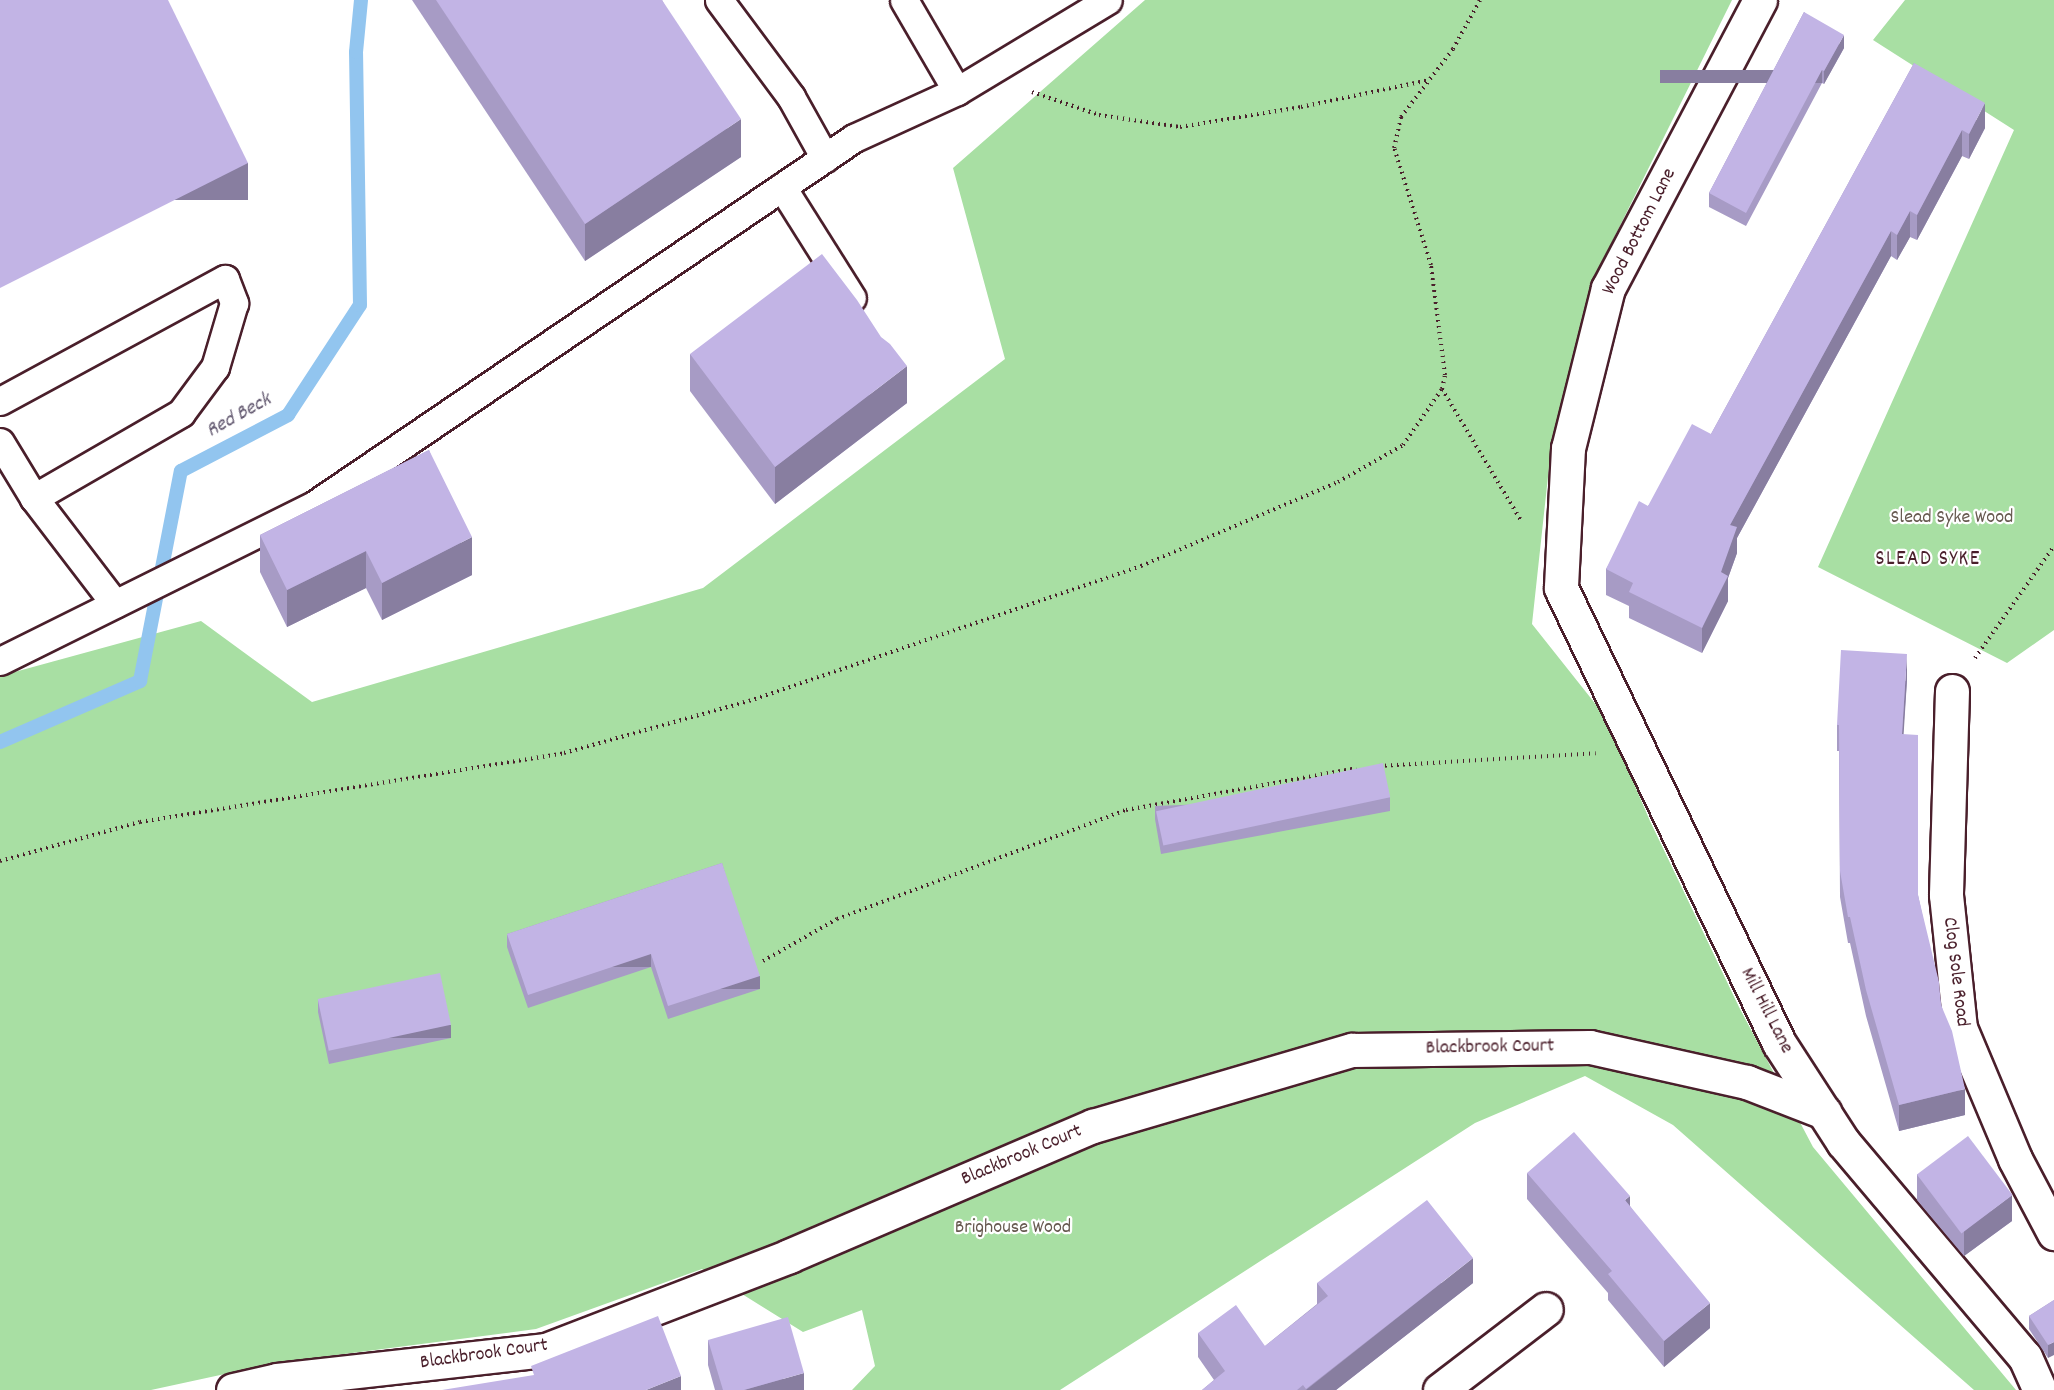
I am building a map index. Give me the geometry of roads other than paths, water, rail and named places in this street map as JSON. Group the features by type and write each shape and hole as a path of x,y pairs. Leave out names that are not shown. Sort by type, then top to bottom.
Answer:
{"street":[{"name":"Wood Bottom Lane","path":"1561,588 1568,448 1608,288 1760,0"},
{"name":"Mill Hill Lane","path":"1561,588 1779,1043 1844,1142 2025,1357 2040,1390"},
{"name":"Clog Sole Road","path":"1952,691 1946,895 1960,1028 2015,1159 2054,1233"},
{"name":"Blackbrook Court","path":"233,1390 277,1380 546,1350 789,1256 1093,1125 1352,1050 1590,1047 1747,1082 1824,1112"},
{"path":"1440,1390 1546,1309"}],"lane":[{"path":"719,0 791,98 825,159"},
{"path":"904,0 957,91"},
{"path":"0,661 314,505 854,138 957,91 1108,0"},
{"path":"782,187 863,316"},
{"path":"0,401 225,279 234,303 215,367 181,413 34,498"},
{"path":"0,442 34,498 121,601"}],"waterway":[{"name":"Red Beck","path":"0,742 140,681 181,471 288,415 360,305 356,52 361,0"}],"district":[{"name":"SLEAD SYKE","path":"1928,560"}],"park label":[{"name":"Slead Syke Wood","path":"1952,518"},
{"name":"Brighouse Wood","path":"1013,1228"}]}
